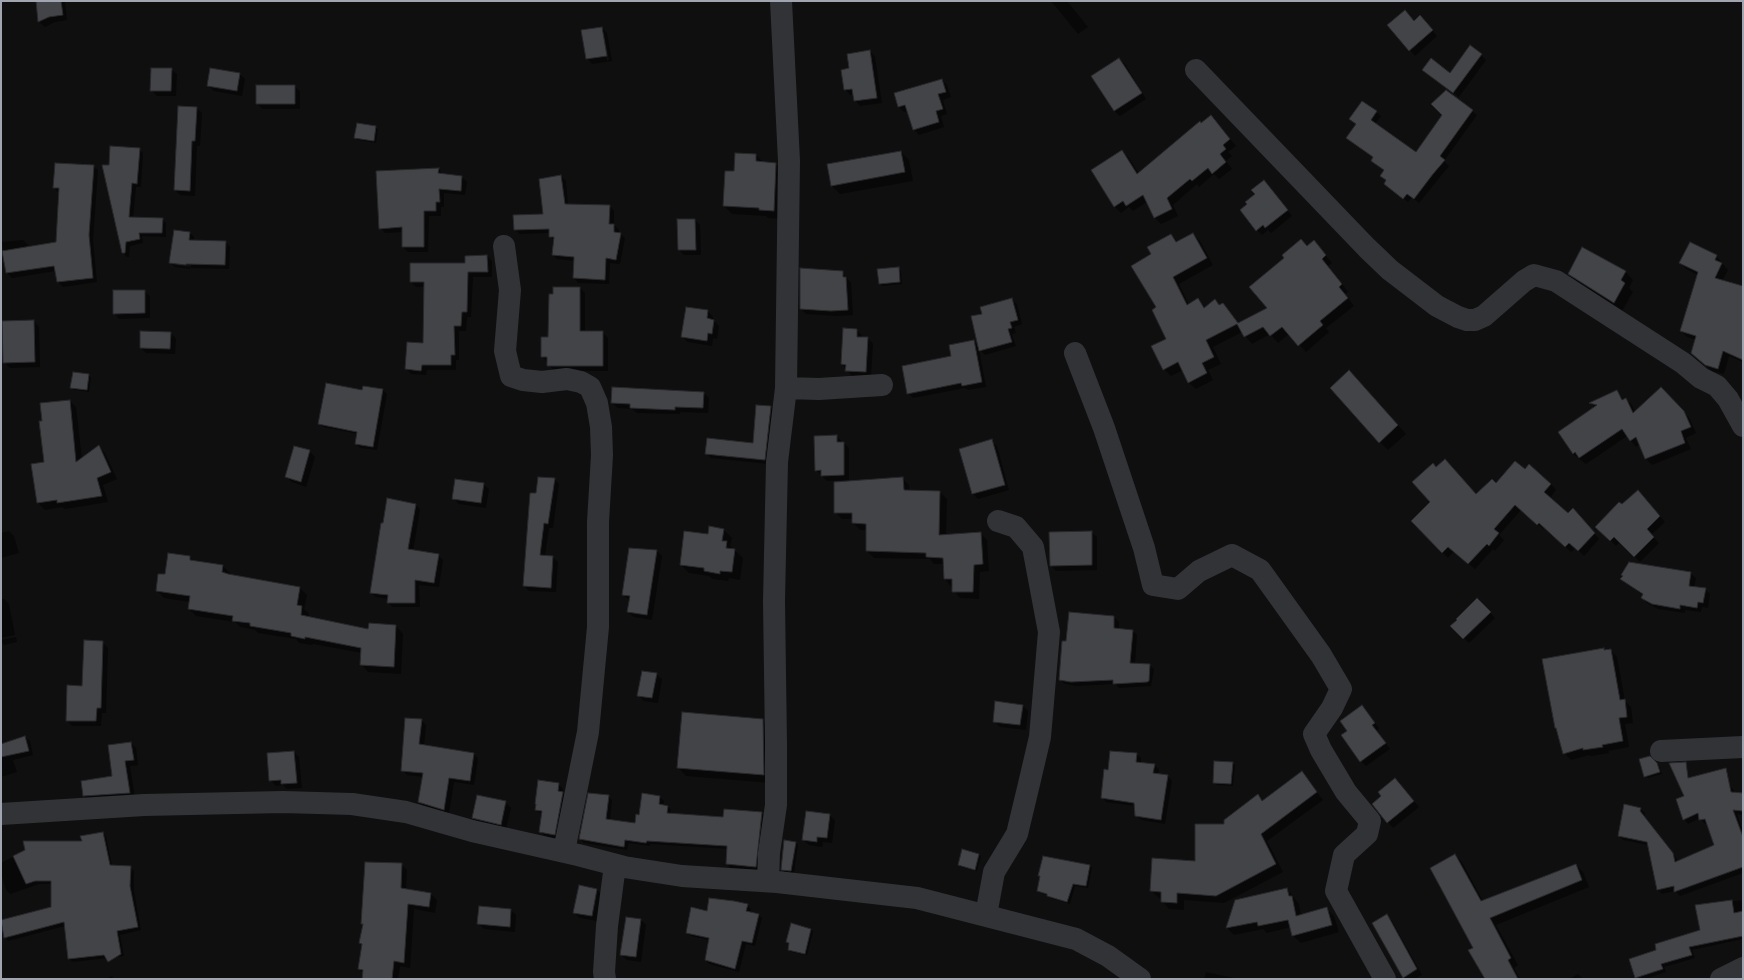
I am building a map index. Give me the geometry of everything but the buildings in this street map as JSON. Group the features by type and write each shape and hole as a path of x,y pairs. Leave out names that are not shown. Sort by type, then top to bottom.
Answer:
{"street":[{"path":"768,881 776,798 774,601 777,462 786,388 789,161 781,1"},
{"path":"1196,70 1367,248 1390,270 1442,308 1467,320 1475,320 1484,316 1524,281 1534,275 1540,275 1556,281 1683,363 1701,378 1717,386 1728,399 1743,426"},
{"path":"504,246 510,290 505,351 511,376 523,380 542,382 567,379 581,382 590,387 598,403 601,427 602,455 598,522 598,627 588,732 564,851"},
{"path":"1075,353 1104,428 1144,548 1153,585 1178,588 1199,572 1232,555 1260,570 1321,655 1341,689 1332,708 1314,734 1321,750 1346,792 1370,821 1367,834 1344,856 1336,891 1385,979"},
{"path":"786,388 819,389 882,385"},
{"path":"986,915 994,872 1017,834 1040,737 1049,632 1033,547 1016,526 998,521"},
{"path":"1661,751 1743,747"},
{"path":"1,814 144,805 283,802 352,804 406,812 472,831 564,851 615,865 682,876 768,881 917,898 1076,939 1108,956 1140,979"},
{"path":"606,979 604,972 607,926 615,865"},
{"path":"1721,979 1743,968"}]}
